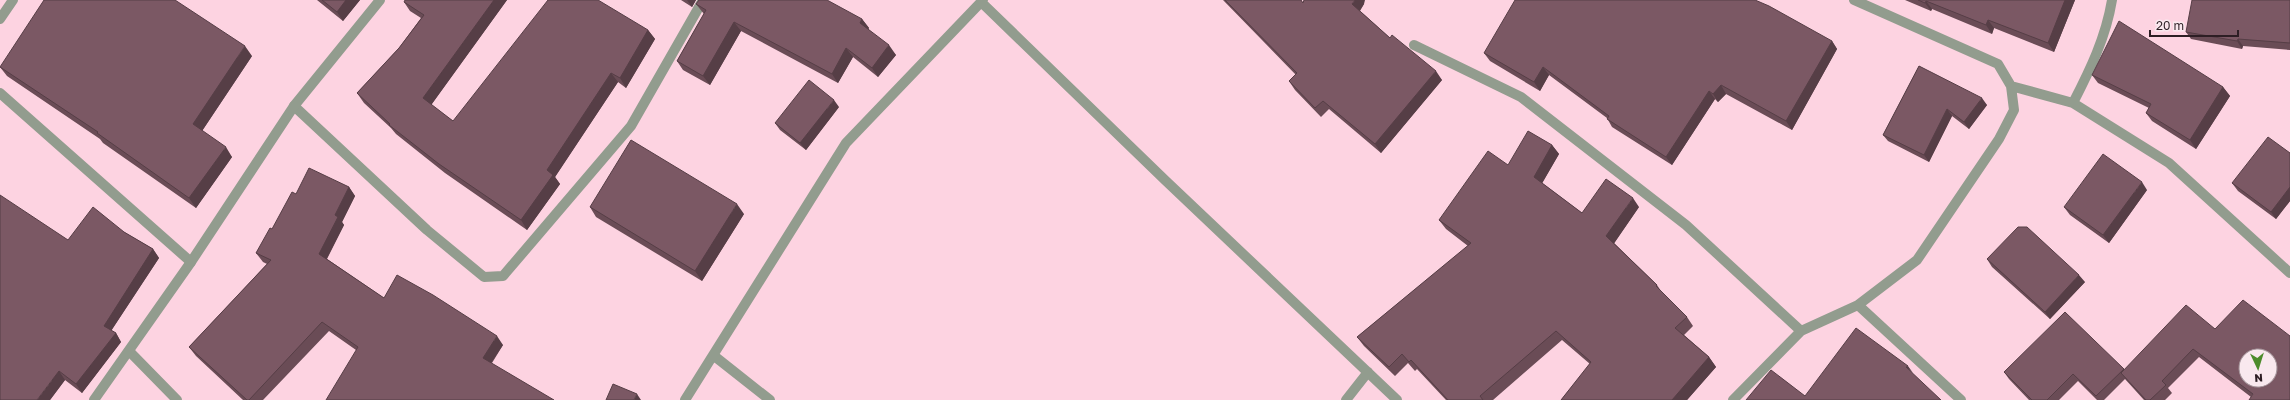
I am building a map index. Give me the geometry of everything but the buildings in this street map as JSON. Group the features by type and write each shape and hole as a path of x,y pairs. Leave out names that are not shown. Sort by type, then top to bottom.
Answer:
{"street":[{"path":"0,19 14,0"},
{"path":"94,400 191,262 294,106 380,0"},
{"path":"294,106 427,230 484,277 503,276 631,126 703,0"},
{"path":"1733,400 1800,330 1858,305 1918,260 1999,138 2014,110 2011,86 1998,64 1854,0"},
{"path":"2073,103 2092,67 2110,14 2112,0"},
{"path":"685,400 846,143 982,1 1166,181 1397,400"},
{"path":"1414,45 1521,97 1686,225 1800,330"},
{"path":"2011,86 2073,103 2169,163 2290,273"},
{"path":"0,93 191,262"},
{"path":"1858,305 1961,400"},
{"path":"129,351 177,400"},
{"path":"713,355 770,400"},
{"path":"1346,400 1368,372"}]}
